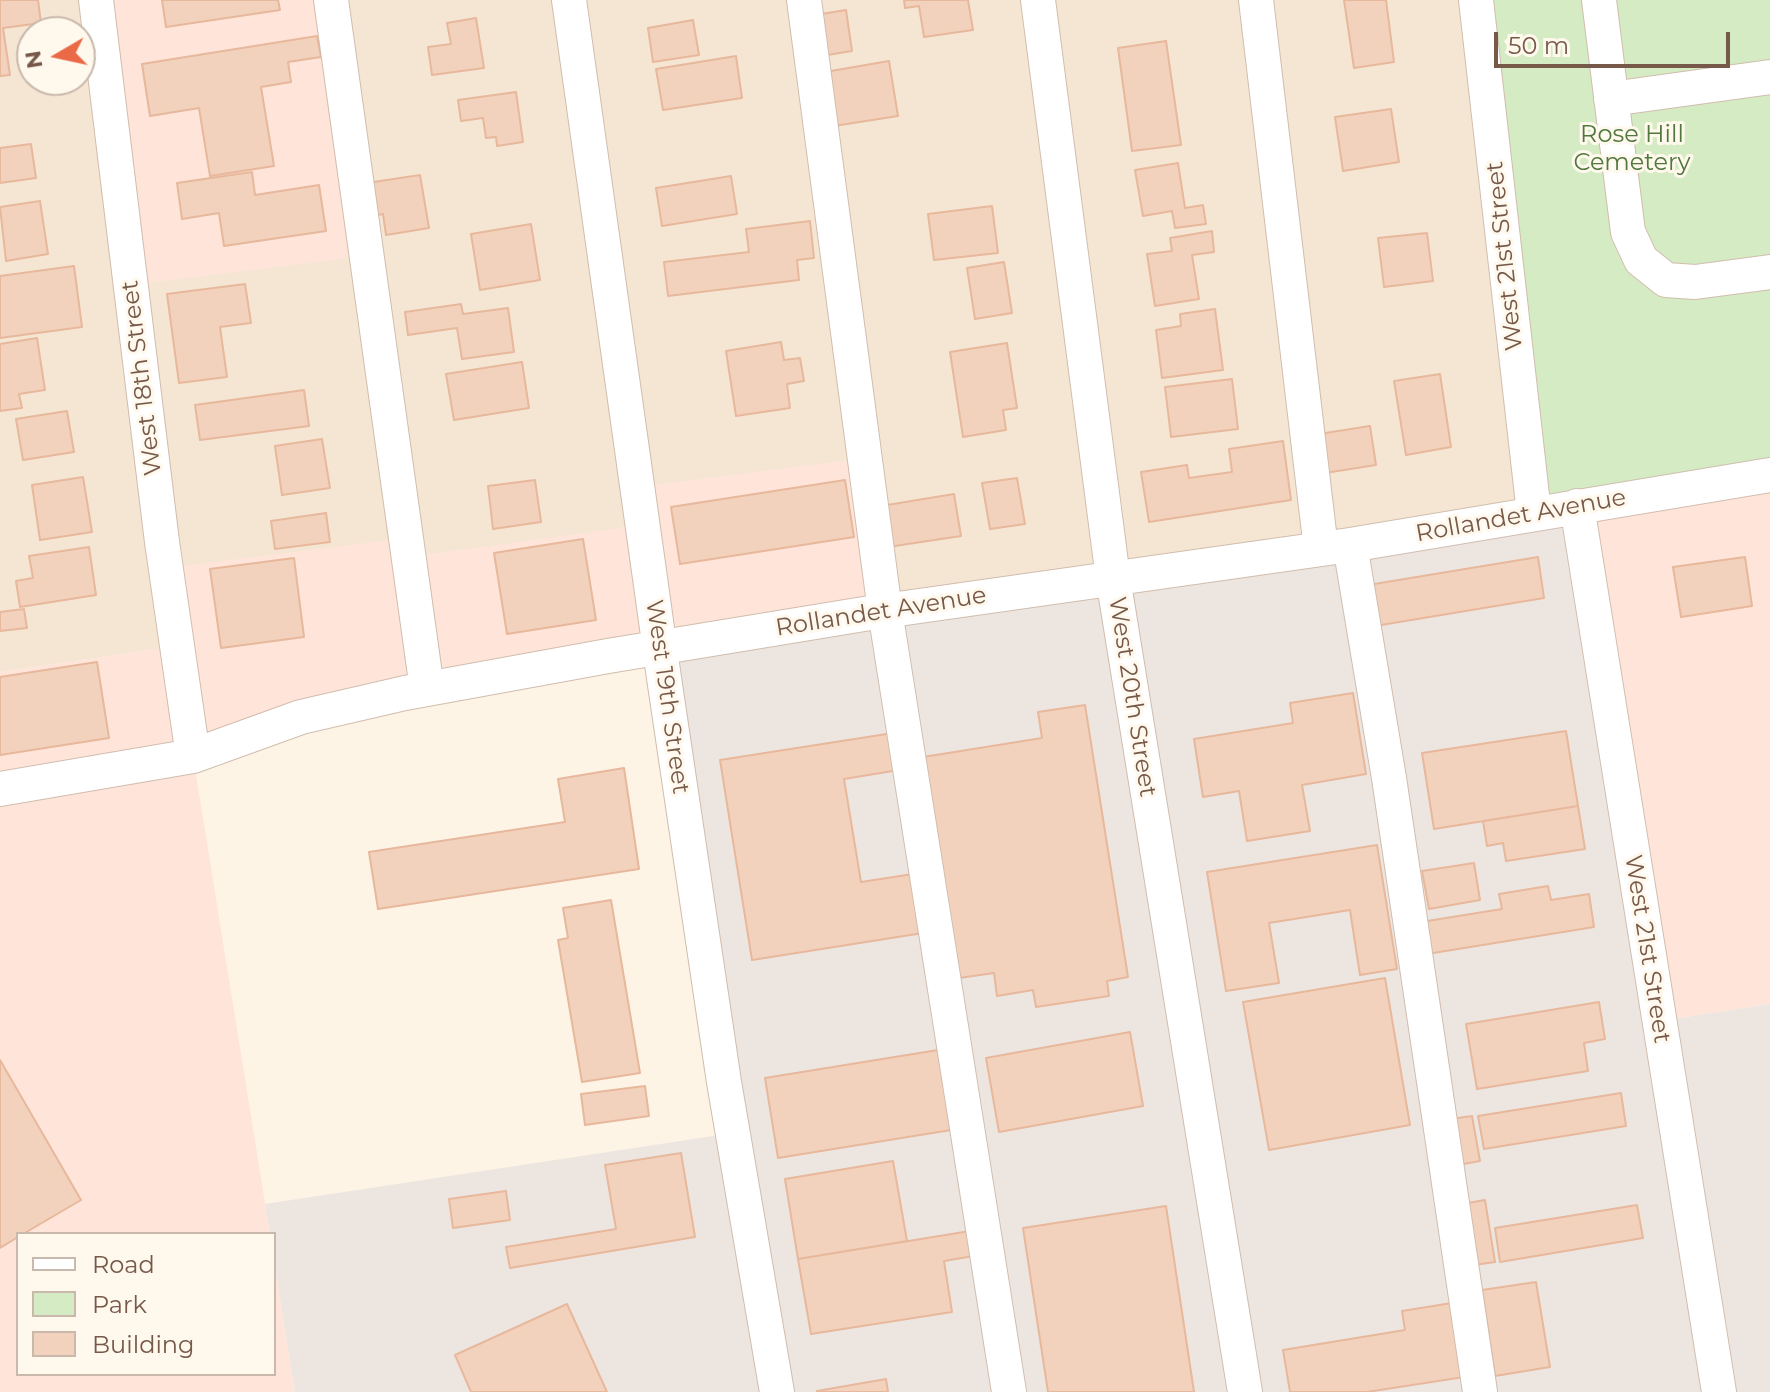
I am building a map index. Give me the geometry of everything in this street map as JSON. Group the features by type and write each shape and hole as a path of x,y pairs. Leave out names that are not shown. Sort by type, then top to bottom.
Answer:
{"street":[{"name":"West 18th Street","path":"96,0 160,527 193,756"},
{"path":"331,0 427,689"},
{"name":"West 19th Street","path":"569,0 724,1082 777,1392"},
{"path":"804,0 885,611 1009,1392"},
{"name":"West 20th Street","path":"1038,0 1113,578 1245,1392"},
{"path":"1256,0 1335,547 1389,778 1480,1392"},
{"name":"West 21st Street","path":"1476,0 1534,513"},
{"path":"1599,0 1628,232 1641,260 1666,280 1695,282 1770,272"},
{"path":"1611,99 1770,77"},
{"name":"Rollandet Avenue","path":"0,789 193,756 301,717 427,689 885,611 1335,547 1770,475"},
{"name":"West 21st Street","path":"1577,506 1719,1392"}],"shaded area":[{"path":"0,0 1476,0 1534,513 885,611 642,525 177,646 0,672"},
{"path":"96,0 331,0 366,256 131,285"},
{"path":"865,458 885,611 660,648 193,756 270,1232 16,1232 16,1376 276,1376 276,1274 295,1392 0,1392 0,672 176,646 166,568 406,538 409,557 642,525 637,487"},
{"path":"1770,475 1770,1004 1659,1021 1577,506"},
{"path":"1577,506 1660,1021 1770,1004 1770,1392 295,1392 276,1274 276,1232 270,1232 265,1204 733,1133 660,648"}],"green space":[{"name":"Rose Hill Cemetery","path":"1476,0 1770,0 1770,475 1534,513"}],"building":[{"path":"0,0 38,0 40,16 16,16 16,26 3,28 10,75 0,76"},
{"path":"162,0 278,0 280,10 166,27"},
{"path":"904,0 968,0 973,30 924,37 919,6 905,8"},
{"path":"1344,0 1386,0 1394,62 1354,68"},
{"path":"846,10 852,51 821,56 815,15"},
{"path":"476,18 484,68 432,75 428,47 451,44 447,23"},
{"path":"693,20 699,55 653,62 648,28"},
{"path":"317,36 321,57 288,62 291,82 261,87 274,166 210,176 199,108 150,116 142,64"},
{"path":"1166,41 1181,145 1132,151 1118,48"},
{"path":"736,56 742,98 663,110 656,69"},
{"path":"889,61 898,116 834,126 825,72"},
{"path":"516,92 523,142 497,146 496,137 486,138 483,118 461,121 458,100"},
{"path":"1391,109 1399,162 1343,171 1335,117"},
{"path":"31,144 36,178 0,183 0,148"},
{"path":"1178,163 1185,208 1203,205 1206,224 1175,228 1172,211 1143,216 1135,170"},
{"path":"252,172 255,195 319,185 326,231 224,246 219,213 182,219 177,183"},
{"path":"420,175 429,228 386,235 383,214 372,216 367,183"},
{"path":"731,176 737,214 662,226 656,188"},
{"path":"40,201 48,254 6,261 0,207"},
{"path":"992,206 998,253 934,260 928,214"},
{"path":"810,221 814,258 797,260 799,280 668,296 664,262 749,252 746,229"},
{"path":"531,224 540,280 480,290 471,234"},
{"path":"1212,231 1214,252 1192,255 1199,299 1155,306 1147,254 1172,251 1170,238"},
{"path":"1427,233 1433,281 1384,287 1378,238"},
{"path":"1004,262 1012,313 975,319 967,268"},
{"path":"74,266 82,327 0,338 0,276"},
{"path":"245,284 251,323 220,327 227,377 179,383 167,294"},
{"path":"461,304 463,314 508,308 514,352 462,359 457,328 408,335 405,312"},
{"path":"1215,309 1223,370 1162,378 1156,330 1181,326 1180,314"},
{"path":"37,338 45,390 19,394 22,408 0,411 0,344"},
{"path":"781,342 784,360 800,358 804,381 787,384 790,408 736,416 726,351"},
{"path":"1007,343 1017,408 1003,410 1006,430 963,437 950,352"},
{"path":"522,362 529,408 454,420 446,374"},
{"path":"1440,374 1451,447 1406,455 1394,381"},
{"path":"1232,379 1238,429 1171,437 1165,387"},
{"path":"304,390 309,426 200,440 195,405"},
{"path":"67,411 74,452 23,460 16,419"},
{"path":"1370,426 1376,465 1325,473 1319,434"},
{"path":"322,439 330,488 282,495 275,446"},
{"path":"1283,441 1291,500 1149,522 1141,472 1187,465 1189,478 1232,472 1229,449"},
{"path":"83,477 92,532 40,540 32,485"},
{"path":"1017,478 1025,524 990,529 982,483"},
{"path":"535,480 541,522 493,529 488,486"},
{"path":"845,480 854,537 680,564 671,507"},
{"path":"954,494 961,536 888,547 881,506"},
{"path":"326,513 330,542 275,549 271,521"},
{"path":"583,539 596,620 507,634 494,553"},
{"path":"89,547 96,595 20,607 16,581 33,578 29,556"},
{"path":"1538,557 1544,598 1369,627 1362,586"},
{"path":"1745,557 1752,606 1681,617 1673,567"},
{"path":"294,558 304,637 221,648 210,569"},
{"path":"24,609 27,628 0,631 0,612"},
{"path":"97,662 109,738 0,755 0,677"},
{"path":"1353,693 1366,774 1302,785 1310,831 1247,841 1239,791 1203,797 1194,739 1293,723 1290,703"},
{"path":"1085,705 1128,977 1107,981 1109,996 1036,1007 1033,990 997,996 994,973 952,979 917,758 1042,738 1038,712"},
{"path":"1566,731 1578,806 1434,829 1422,753"},
{"path":"893,733 899,770 844,779 861,882 913,874 923,933 752,960 720,760"},
{"path":"624,768 639,869 378,909 369,852 565,822 558,779"},
{"path":"1578,806 1585,849 1506,861 1503,843 1487,846 1483,821"},
{"path":"1377,845 1397,969 1360,975 1350,910 1269,923 1279,983 1226,991 1207,872"},
{"path":"1474,863 1480,900 1429,909 1422,871"},
{"path":"1548,886 1551,900 1589,894 1594,927 1427,954 1421,922 1502,909 1499,894"},
{"path":"611,900 640,1073 582,1082 558,940 568,938 563,908"},
{"path":"1385,978 1410,1125 1269,1150 1243,1002"},
{"path":"1599,1002 1605,1039 1584,1043 1588,1071 1477,1089 1466,1024"},
{"path":"1130,1032 1143,1106 999,1132 986,1058"},
{"path":"938,1050 951,1130 778,1158 765,1078"},
{"path":"0,1060 81,1200 26,1232 16,1232 16,1238 0,1248"},
{"path":"645,1086 649,1116 585,1125 581,1094"},
{"path":"1621,1093 1626,1126 1484,1149 1478,1116"},
{"path":"1472,1116 1480,1161 1452,1166 1444,1120"},
{"path":"681,1153 695,1237 510,1268 506,1247 616,1229 605,1165"},
{"path":"893,1161 907,1241 798,1259 785,1179"},
{"path":"506,1191 510,1220 453,1228 449,1199"},
{"path":"1485,1200 1495,1262 1467,1266 1456,1205"},
{"path":"1637,1205 1643,1238 1500,1262 1495,1228"},
{"path":"1166,1206 1194,1392 1048,1392 1023,1228"},
{"path":"970,1231 974,1256 944,1261 952,1312 811,1334 798,1259"},
{"path":"1536,1282 1550,1367 1495,1376 1482,1290"},
{"path":"1452,1303 1464,1377 1367,1392 1290,1392 1283,1350 1405,1330 1402,1311"},
{"path":"567,1304 607,1392 471,1392 455,1355"},
{"path":"886,1379 888,1392 817,1392 817,1391"}]}
